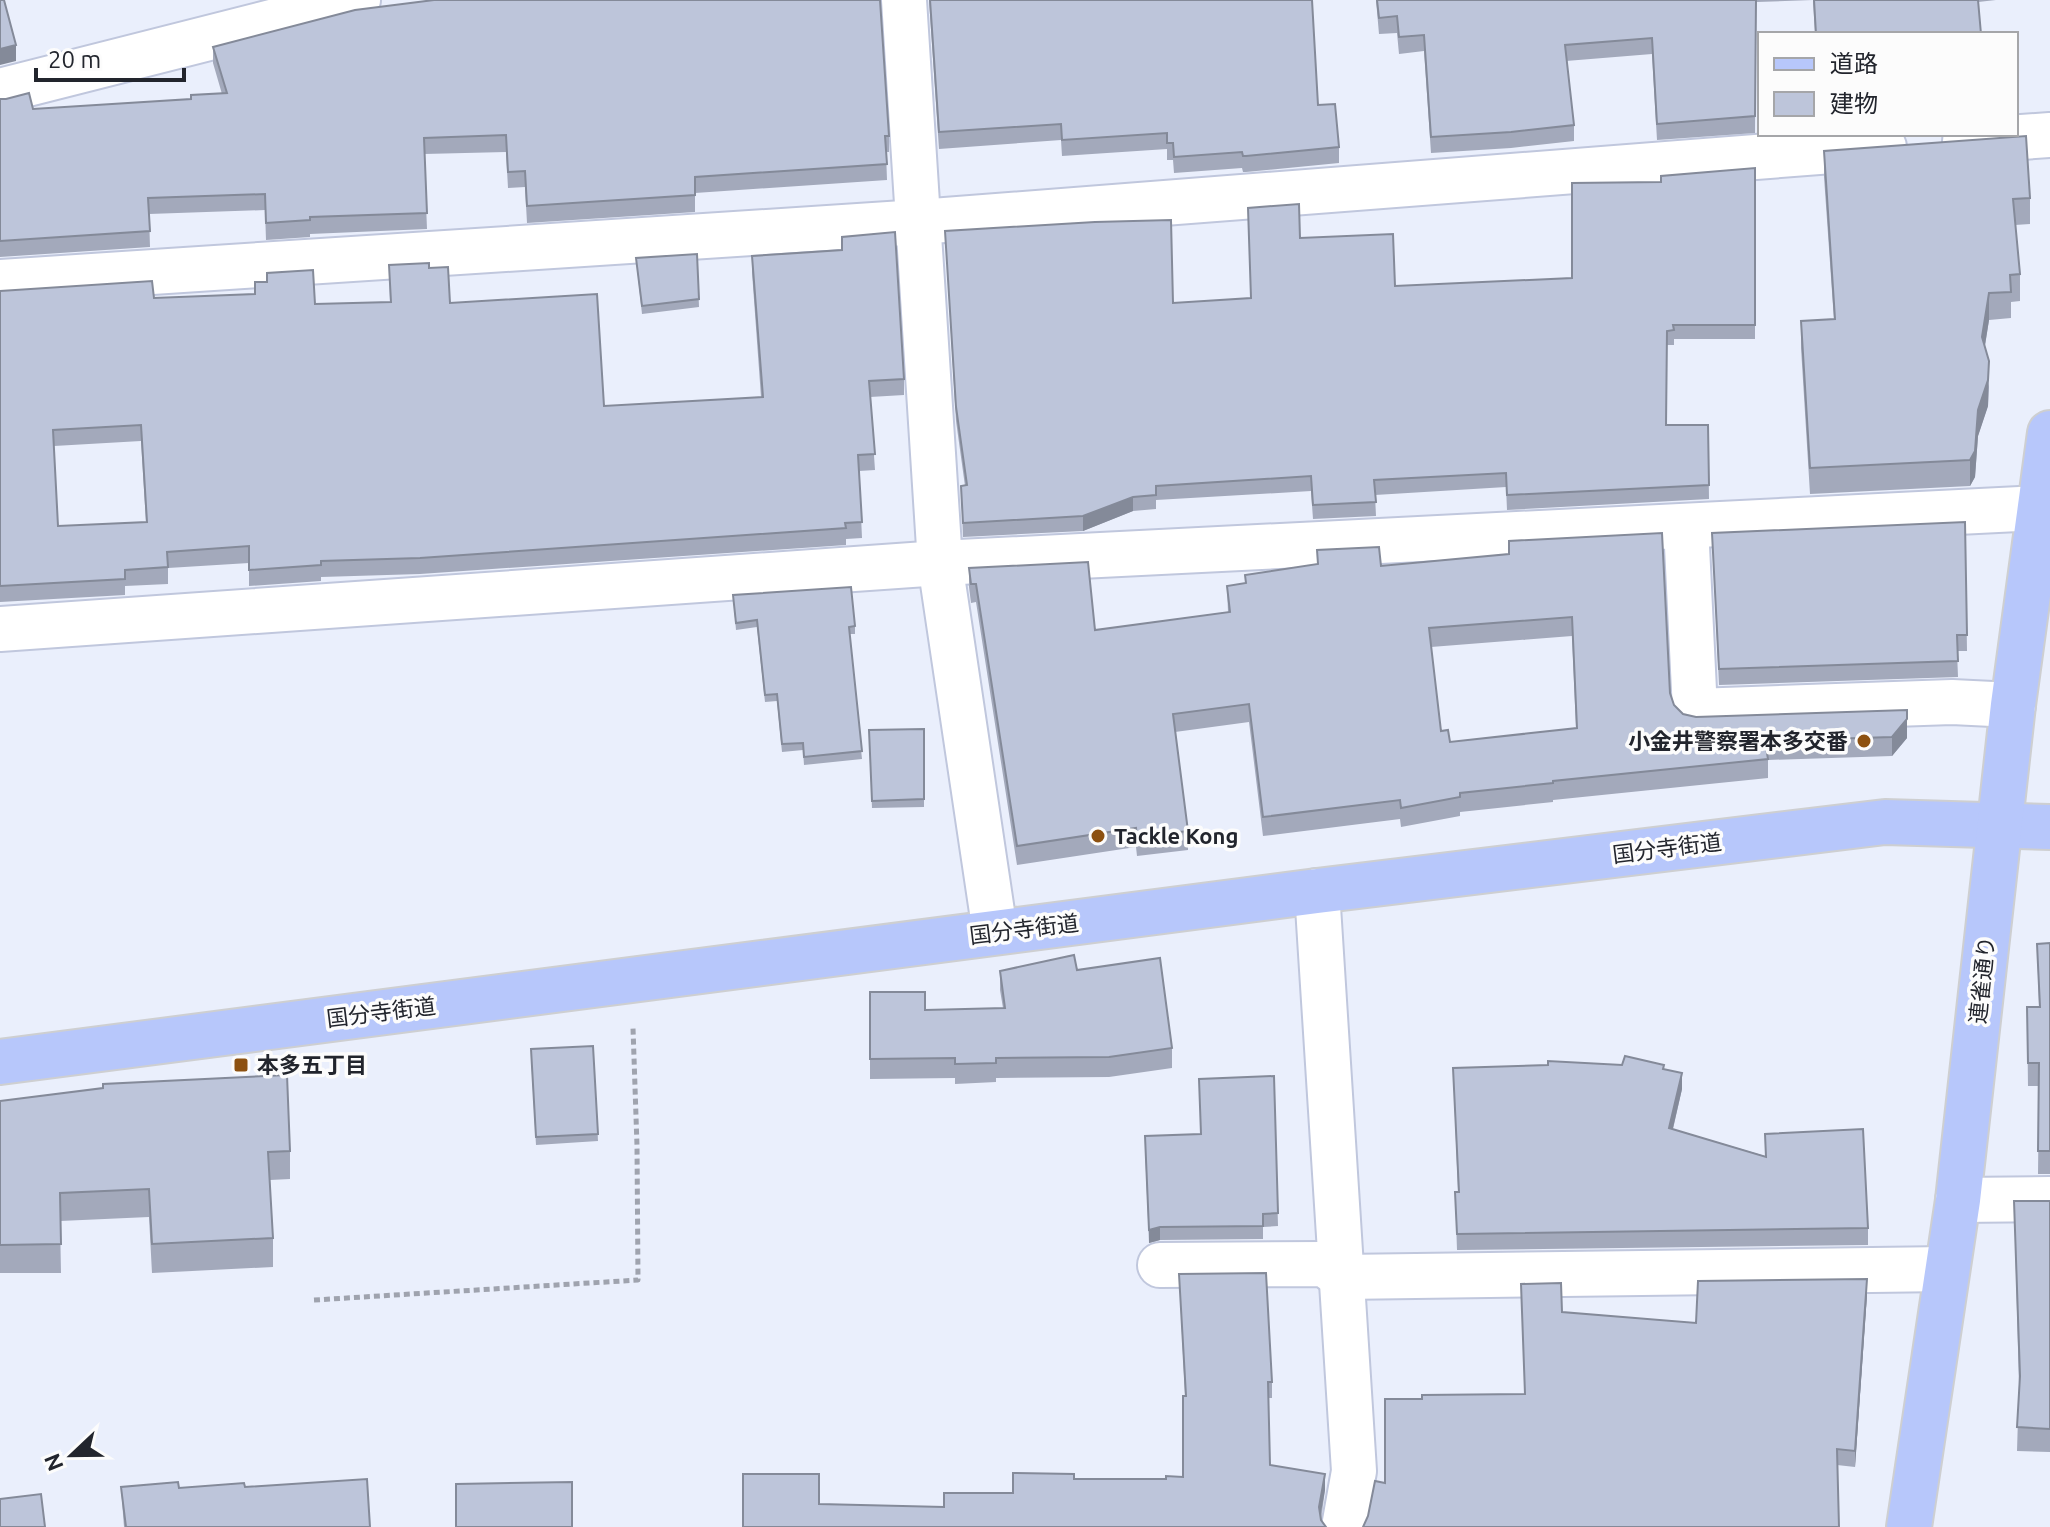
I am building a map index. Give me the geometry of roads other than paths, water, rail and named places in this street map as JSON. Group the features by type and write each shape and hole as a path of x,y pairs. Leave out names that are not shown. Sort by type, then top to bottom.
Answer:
{"main road":[{"name":"連雀通り","path":"1909,1527 1958,1200 2013,705 2050,433"},
{"name":"国分寺街道","path":"0,1062 1317,891 1885,822 2050,827"}],"street":[{"path":"0,91 358,0"},
{"path":"904,0 940,563 995,932"},
{"path":"0,282 919,222 2050,135"},
{"path":"0,629 940,563 2038,508"},
{"path":"1686,526 1695,711 1952,702 2013,705"},
{"path":"1317,891 1354,1471 1344,1527"},
{"path":"1958,1200 2050,1199"},
{"path":"1160,1265 1324,1264 1342,1277 1947,1269"}],"place":[{"name":"小金井警察署本多交番","path":"1864,741"},
{"name":"Tackle Kong","path":"1098,836"},
{"name":"本多五丁目","path":"241,1065"}]}
